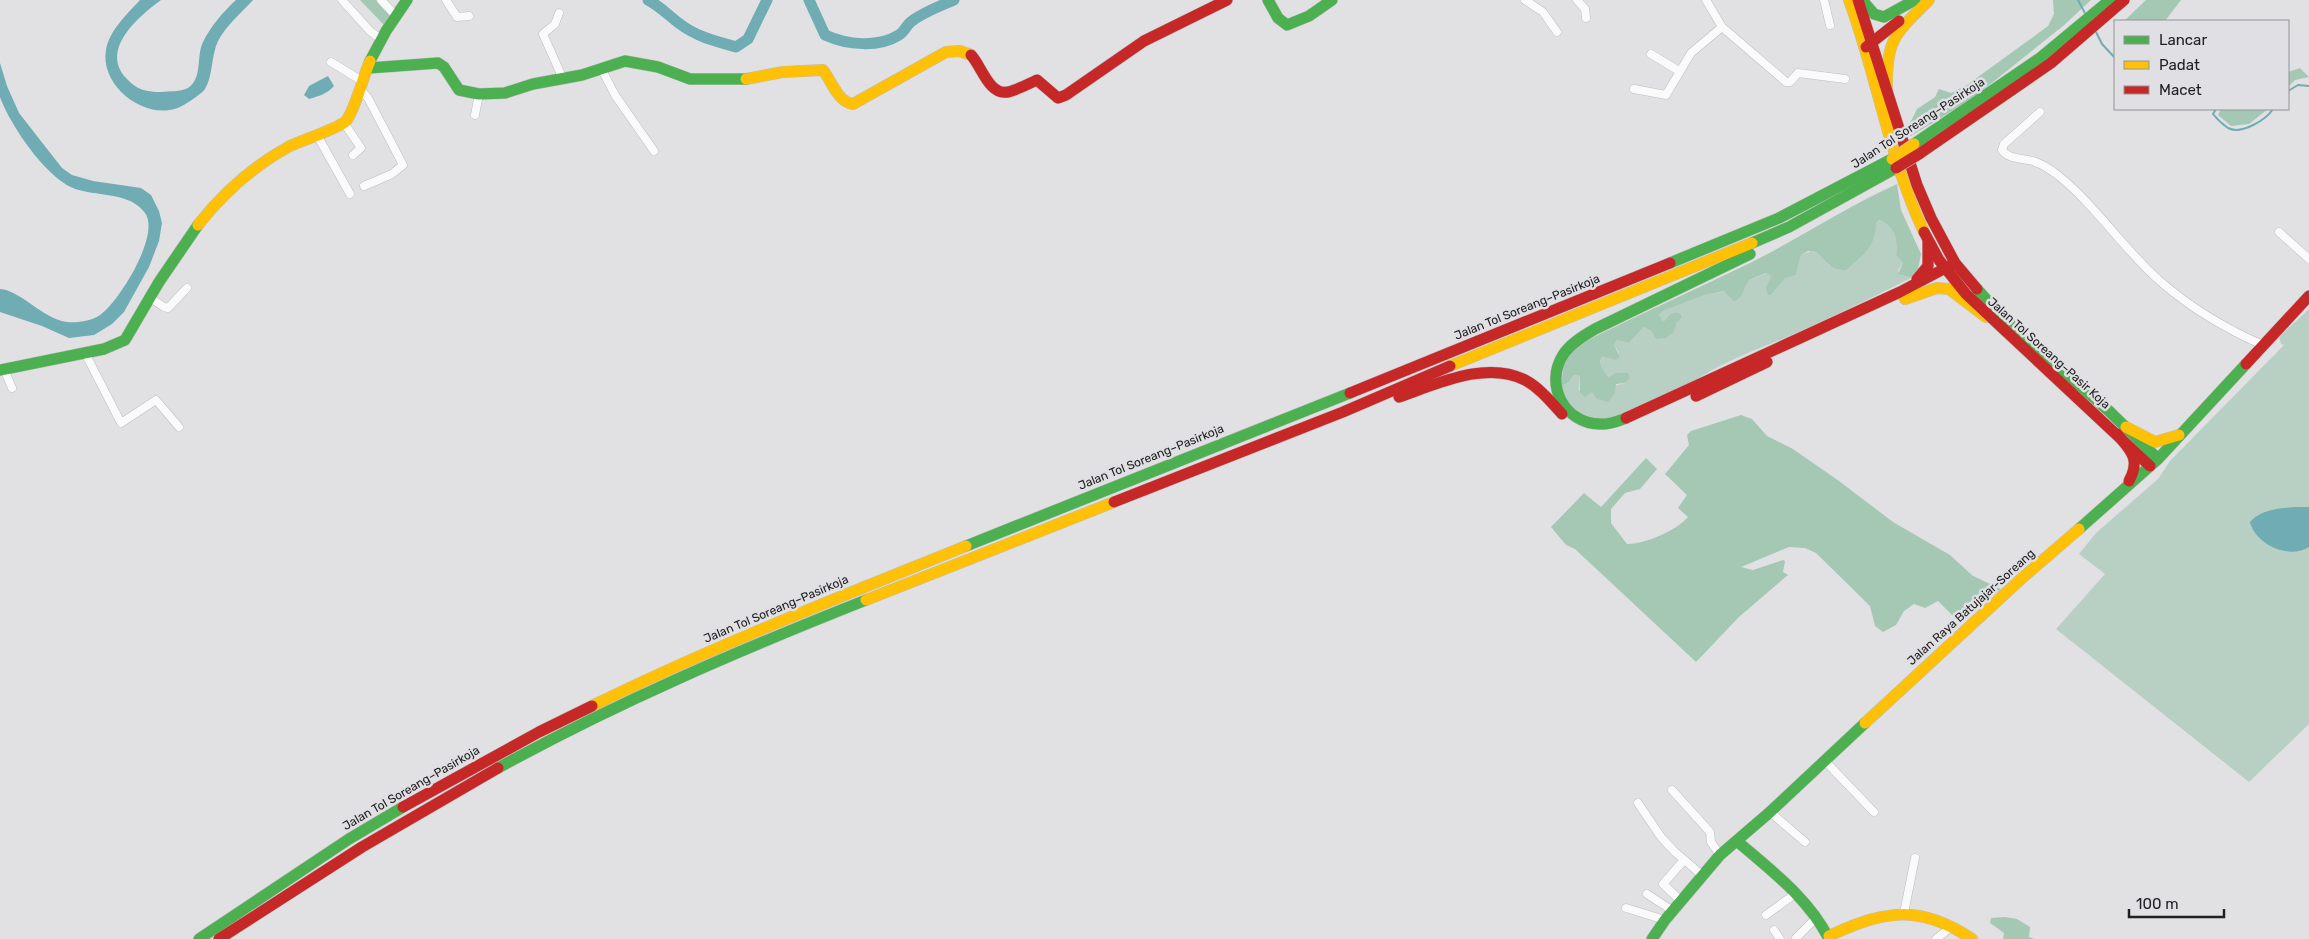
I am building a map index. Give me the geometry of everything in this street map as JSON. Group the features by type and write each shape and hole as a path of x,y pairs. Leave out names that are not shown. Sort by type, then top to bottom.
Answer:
{"main road":[{"path":"2,369 106,348 128,338 149,297 205,216 227,192 244,176 269,159 344,123 351,114 360,84 382,40 408,0"},
{"path":"369,68 438,63 444,67 459,90 466,93 479,94 505,93 533,84 563,79 619,62 638,62 690,79 750,79 782,72 823,70 832,81 841,99 845,103 853,104 946,52 964,50 978,60 992,86 1001,92 1006,93 1038,80 1044,84 1051,94 1058,98 1066,95 1144,41 1227,0"},
{"path":"1268,0 1278,18 1287,24 1309,16 1332,0"},
{"name":"Jalan Tol Soreang–Pasir Koja","path":"1849,0 1887,89 1917,185 1952,269 1986,317 2121,430"},
{"name":"Jalan Tol Soreang–Pasir Koja","path":"1858,0 1900,171 1928,242 1952,269 2154,462"},
{"path":"1862,0 1874,14 1884,17 1916,0"},
{"path":"1868,42 1916,0"},
{"path":"1868,42 1927,0"},
{"path":"1887,89 1886,61 1889,44 1895,34 1927,0"},
{"path":"2102,8 2110,0"},
{"path":"2102,8 2124,0"},
{"name":"Jalan Tol Soreang–Pasirkoja","path":"219,939 303,883 424,808 569,730 669,682 759,642 1343,412 1494,348 1790,228 1916,149 2079,31 2102,8"},
{"name":"Jalan Tol Soreang–Pasirkoja","path":"199,939 349,839 540,732 639,683 802,612 1762,226 1835,190 1894,164"},
{"path":"1790,228 1769,245 1609,323 1573,344 1560,357 1554,376 1558,396 1564,406 1582,421 1596,424 1624,418 1903,295 1937,288 1949,289 1986,317"},
{"path":"1903,295 1927,270 1929,261 1928,242"},
{"path":"1343,412 1378,404 1459,377 1500,372 1512,374 1527,381 1576,425 1595,432 1610,432 1648,419 1903,295 1952,269"},
{"name":"Jalan Raya Batujajar-Soreang","path":"1652,939 1673,910 1720,856 1774,816 1824,761 2029,572 2154,462 2265,346 2309,296"},
{"path":"2121,430 2155,442 2182,434"},
{"path":"2121,430 2137,464 2125,488"},
{"path":"1738,842 1795,894 1816,918 1829,938 1869,918 1904,913 1938,920 1972,939"}],"street":[{"path":"342,0 370,31 382,40"},
{"path":"381,0 396,16"},
{"path":"446,0 457,17 469,16"},
{"path":"1525,0 1543,12 1556,32"},
{"path":"1577,0 1585,9 1586,18"},
{"path":"1706,0 1722,27 1786,82 1790,82 1798,73 1844,79"},
{"path":"1824,0 1830,26"},
{"path":"559,13 555,24 543,34 563,79"},
{"path":"1634,89 1666,95 1691,53 1722,27"},
{"path":"1651,54 1679,71"},
{"path":"331,62 360,84 403,165 392,174 364,186"},
{"path":"601,68 615,95 654,151"},
{"path":"475,116 479,94"},
{"path":"2040,112 2004,144 2002,150 2004,153 2013,158 2035,162 2059,176 2107,223 2160,281 2215,319 2248,339 2265,346"},
{"path":"344,123 361,148 353,155"},
{"path":"317,135 350,194"},
{"path":"2279,232 2309,259"},
{"path":"149,297 168,308 187,288"},
{"path":"85,353 122,423 156,400 179,427"},
{"path":"2,369 12,388"},
{"path":"1824,761 1874,812"},
{"path":"1672,790 1710,832 1711,842 1720,856"},
{"path":"1638,804 1661,838 1702,875"},
{"path":"1774,816 1806,842"},
{"path":"1904,913 1916,858"},
{"path":"1681,901 1663,884 1684,860"},
{"path":"1647,894 1673,910"},
{"path":"1766,915 1795,894"},
{"path":"1626,908 1665,920"},
{"path":"1796,938 1816,918"},
{"path":"1936,939 1951,927"},
{"path":"1774,930 1780,939"}],"green space":[{"path":"360,0 379,0 393,16 385,26"},
{"path":"2053,0 2091,0 2063,26 1973,98 1911,136 1908,136 1908,127 1917,109 1935,97 1939,89 1951,93 1967,85 2048,26 2054,14"},
{"path":"2146,0 2181,0 2166,20 2125,20"},
{"path":"2300,68 2309,77 2295,80 2289,86 2289,72"},
{"path":"2220,110 2267,110 2249,124 2231,126 2218,115"},
{"path":"1897,184 1901,210 1921,254 1918,269 1911,278 1898,274 1903,263 1896,255 1896,238 1892,229 1879,220 1876,223 1874,238 1871,244 1863,255 1846,270 1832,267 1818,254 1808,251 1801,255 1796,275 1785,278 1771,295 1768,295 1766,289 1771,276 1766,273 1749,280 1741,297 1734,302 1724,291 1705,295 1663,311 1659,315 1664,321 1670,314 1676,312 1681,314 1682,318 1676,323 1674,332 1666,338 1656,339 1651,331 1644,327 1629,343 1617,340 1614,345 1620,357 1615,360 1602,357 1600,360 1601,366 1608,377 1615,373 1628,373 1630,378 1625,383 1616,384 1615,393 1608,402 1597,399 1592,392 1585,397 1580,393 1580,376 1574,375 1568,383 1561,386 1564,362 1578,345 1750,263"},
{"path":"1879,220 1892,229 1896,238 1896,255 1903,263 1898,271 1901,275 1911,278 1822,321 1710,371 1634,413 1611,419 1592,418 1576,410 1564,395 1561,386 1568,383 1574,375 1580,376 1579,390 1592,392 1625,383 1628,373 1615,373 1608,377 1601,366 1600,359 1602,357 1615,360 1619,353 1614,345 1617,340 1629,343 1644,327 1651,331 1656,339 1682,318 1681,314 1676,312 1670,314 1664,321 1661,320 1659,315 1663,311 1705,295 1725,291 1734,302 1741,297 1749,280 1767,273 1771,276 1771,295 1785,277 1796,275 1801,255 1811,251 1820,254 1829,266"},
{"path":"2309,309 2309,724 2249,782 2056,629 2105,574 2079,554 2096,533 2158,479 2170,461 2284,345 2281,344 2279,337"},
{"path":"1741,415 1752,419 1767,436 1793,449 1893,522 1950,555 1973,576 2001,589 1960,623 1938,601 1925,608 1914,604 1904,611 1896,625 1883,632 1875,626 1870,606 1816,553 1805,548 1789,547 1741,567 1753,570 1783,560 1785,561 1783,572 1788,575 1739,617 1696,662 1575,549 1566,545 1551,527 1584,493 1601,507 1646,458 1657,469 1640,489 1625,493 1611,509 1611,523 1627,544 1642,542 1668,532 1688,517 1678,508 1687,495 1665,474 1689,445 1687,435 1691,431"},
{"path":"2005,917 2017,919 2030,927 2029,937 2034,939 2003,939 2004,933 1990,923 1991,918"}],"water":[{"path":"140,0 161,0 142,15 125,35 119,46 117,57 119,68 127,79 138,88 161,92 182,90 193,84 196,79 201,48 206,36 222,14 236,0 253,0 221,35 214,53 208,84 205,89 189,102 173,109 159,110 145,107 131,100 111,78 106,64 106,50 111,36 119,23"},
{"path":"0,63 7,86 19,113 62,168 72,175 93,181 141,188 151,195 159,211 162,223 159,241 149,267 124,312 112,324 94,335 69,338 42,326 0,312 0,289 16,294 58,320 75,322 97,317 117,297 136,267 147,236 148,223 145,213 132,202 124,199 87,192 67,185 43,165 21,137 5,109 0,97"},
{"path":"328,76 334,86 329,91 309,99 304,95 309,86"},
{"path":"2309,507 2309,547 2301,551 2283,551 2274,548 2259,537 2253,530 2250,522 2255,517 2269,511"}],"waterway":[{"path":"648,0 693,32 736,47 748,39 767,0"},
{"path":"809,0 825,35 843,41 862,44 891,39 899,35 910,22 932,9 954,0"},
{"path":"2078,0 2086,15"},
{"path":"2096,32 2102,44 2114,57"},
{"path":"2289,90 2298,85 2309,86"},
{"path":"2215,110 2213,114 2228,128 2233,130 2240,130 2259,122 2272,110"}],"traffic: fast":[{"path":"370,61 386,31 407,0"},
{"path":"1268,0 1278,18 1287,25 1309,16 1332,0"},
{"path":"1862,0 1874,14 1884,17 1915,0"},
{"path":"1914,144 2040,58 2110,0"},
{"path":"369,68 438,63 444,67 459,90 479,94 505,93 533,84 582,75 625,61 658,67 690,79 746,79"},
{"path":"1670,263 1779,218 1892,159"},
{"path":"1752,243 1789,227 1896,168"},
{"path":"0,370 104,349 125,340 159,282 198,225"},
{"path":"1626,418 1600,424 1588,422 1568,410 1561,401 1557,390 1556,378 1563,355 1569,347 1595,329 1750,254"},
{"path":"1977,289 2001,316 2109,411 2158,459"},
{"path":"2079,529 2158,459 2246,364"},
{"path":"966,546 1350,393"},
{"path":"498,768 633,699 772,638 866,600"},
{"path":"1652,939 1665,920 1720,855 1770,812 1865,723"},
{"path":"199,939 349,839 403,807"},
{"path":"1738,842 1776,874 1800,898 1821,924 1829,939"}],"traffic: slow":[{"path":"1849,0 1868,58 1901,175 1924,232"},
{"path":"1887,89 1888,59 1895,38 1908,21 1929,0"},
{"path":"746,79 783,72 823,70 839,96 853,104 946,52 960,51 971,55"},
{"path":"198,225 218,202 251,171 290,146 328,131 346,121 356,101 370,61"},
{"path":"1892,159 1914,144"},
{"path":"1450,366 1752,243"},
{"path":"1905,299 1937,288 1949,289 1986,317"},
{"path":"2126,427 2155,442 2179,435"},
{"path":"866,600 1114,502"},
{"path":"1865,723 2021,579 2079,529"},
{"path":"592,706 731,642 966,546"},
{"path":"1829,936 1849,927 1885,916 1902,915 1935,920 1972,939"}],"traffic: jam":[{"path":"971,55 986,79 1001,92 1008,92 1037,80 1058,98 1066,95 1144,41 1227,0"},
{"path":"1858,0 1917,185 1931,218 1955,263 1977,289"},
{"path":"1919,154 2051,63 2124,0"},
{"path":"1866,47 1899,21"},
{"path":"1896,168 1919,154"},
{"path":"1924,232 1939,260 1966,294 2150,466"},
{"path":"1917,279 1928,266 1928,242"},
{"path":"1350,393 1670,263"},
{"path":"1626,418 1900,292 1955,263"},
{"path":"2246,364 2309,296"},
{"path":"1696,396 1767,362"},
{"path":"1114,502 1343,412 1450,366"},
{"path":"1399,397 1462,376 1494,372 1510,374 1530,383 1562,414"},
{"path":"2117,434 2133,456 2134,467 2129,481"},
{"path":"403,807 539,732 592,706"},
{"path":"219,939 362,847 498,768"}]}
